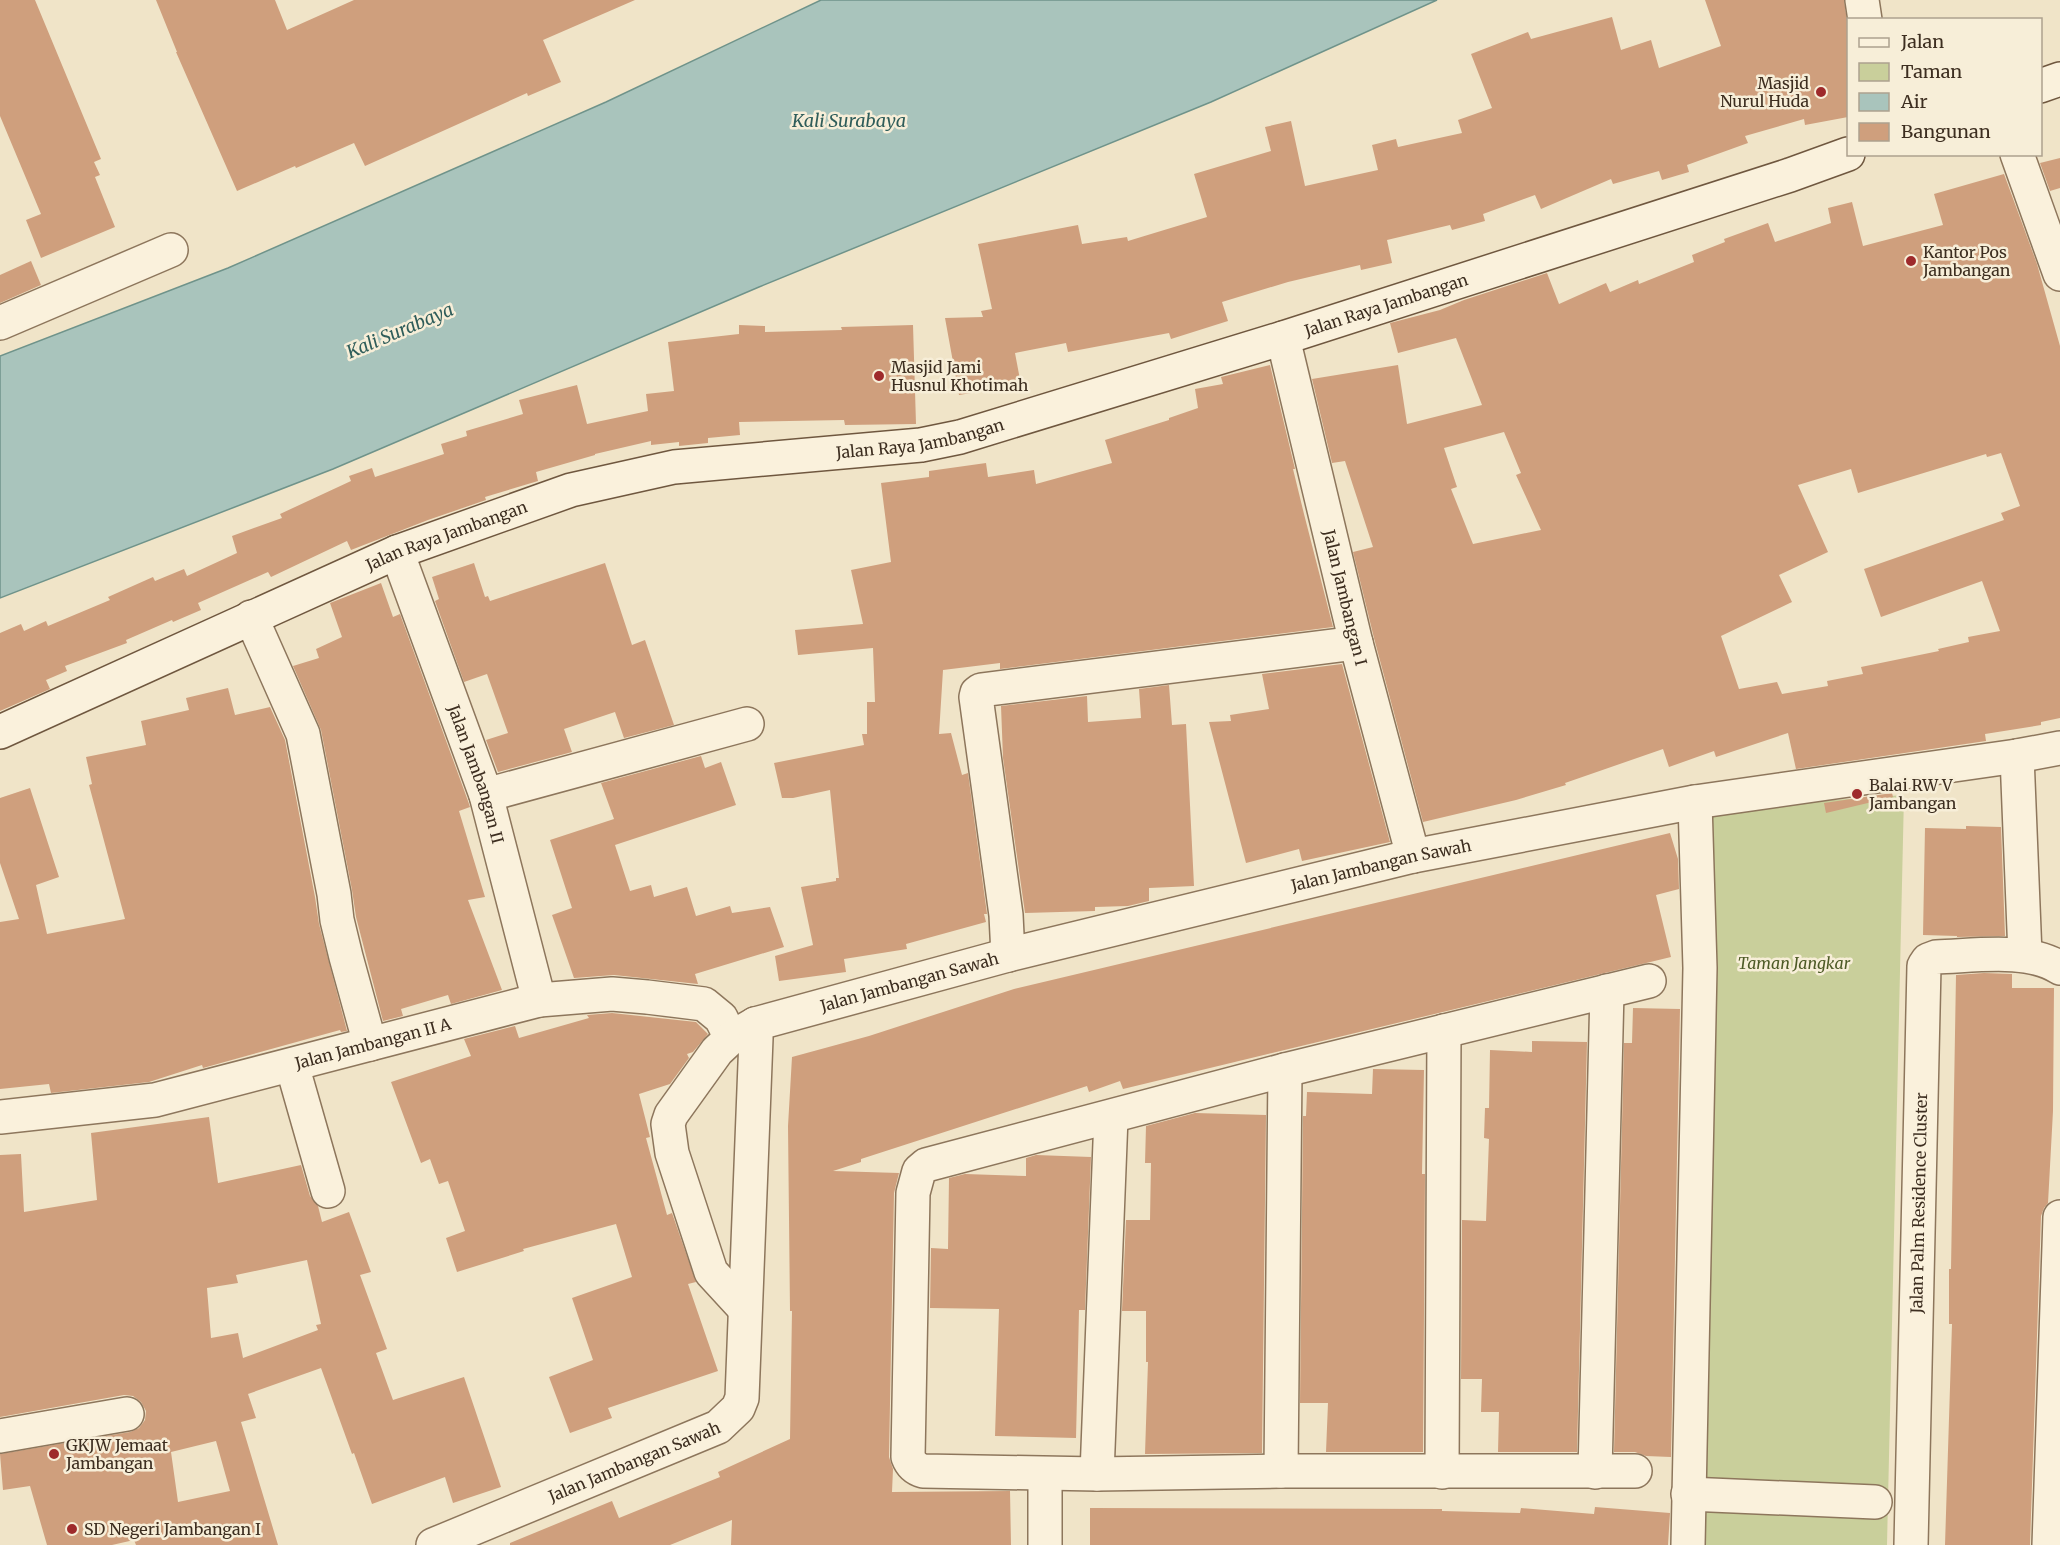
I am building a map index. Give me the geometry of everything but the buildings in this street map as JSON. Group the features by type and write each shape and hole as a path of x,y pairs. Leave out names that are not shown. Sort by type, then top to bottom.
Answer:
{"street":[{"path":"1862,0 1865,18"},
{"path":"2042,85 2060,79"},
{"name":"Jalan Raya Jambangan","path":"0,732 397,552 571,490 674,467 921,445 960,437 1283,338 1790,176 1847,154"},
{"path":"2018,156 2060,274"},
{"path":"0,323 171,250"},
{"name":"Jalan Jambangan I","path":"1283,338 1356,643 1413,855"},
{"name":"Jalan Jambangan II","path":"397,552 486,795 539,1000"},
{"path":"251,617 303,734 337,920 370,1044"},
{"path":"1008,955 1006,915 977,693 981,690 1356,643"},
{"path":"486,795 747,724"},
{"name":"Jalan Jambangan Sawah","path":"743,1031 1008,955 1413,855 1695,802 2060,748"},
{"path":"2017,756 2025,955"},
{"path":"1688,1545 1700,968 1695,802"},
{"name":"Jalan Palm Residence Cluster","path":"1911,1545 1924,966 1928,960 1936,957 2025,955 2060,968"},
{"path":"1635,1471 1045,1474 918,1470 910,1461 908,1446 913,1193 919,1171 926,1165 1285,1070 1649,981"},
{"path":"1595,1472 1607,990"},
{"name":"Jalan Jambangan II A","path":"0,1117 155,1101 539,1000 612,994 704,1004 721,1018 743,1031"},
{"path":"743,1031 704,1069 671,1115 668,1124 672,1153 711,1272 745,1309"},
{"name":"Jalan Jambangan Sawah","path":"433,1545 707,1431 727,1420 738,1408 742,1398 756,1038 743,1031"},
{"path":"1442,1472 1444,1031"},
{"path":"292,1065 328,1191"},
{"path":"1281,1471 1285,1070"},
{"path":"1097,1474 1111,1117"},
{"path":"2049,1545 2060,1217"},
{"path":"0,1436 127,1414"},
{"path":"1045,1474 1045,1545"},
{"path":"1688,1494 1875,1502"}],"green space":[{"name":"Taman Jangkar","path":"1904,795 1887,1545 1676,1545 1690,870 1679,811"}],"water":[{"name":"Kali Surabaya","path":"821,0 1437,0 1211,102 759,287 333,469 0,598 0,356 228,268 606,102"}],"place":[{"name":"Masjid Nurul Huda","path":"1821,92"},
{"name":"Kantor Pos Jambangan","path":"1911,261"},
{"name":"Masjid Jami Husnul Khotimah","path":"879,376"},
{"name":"Balai RW V Jambangan","path":"1857,794"},
{"name":"GKJW Jemaat Jambangan","path":"54,1454"},
{"name":"SD Negeri Jambangan I","path":"72,1529"}]}
